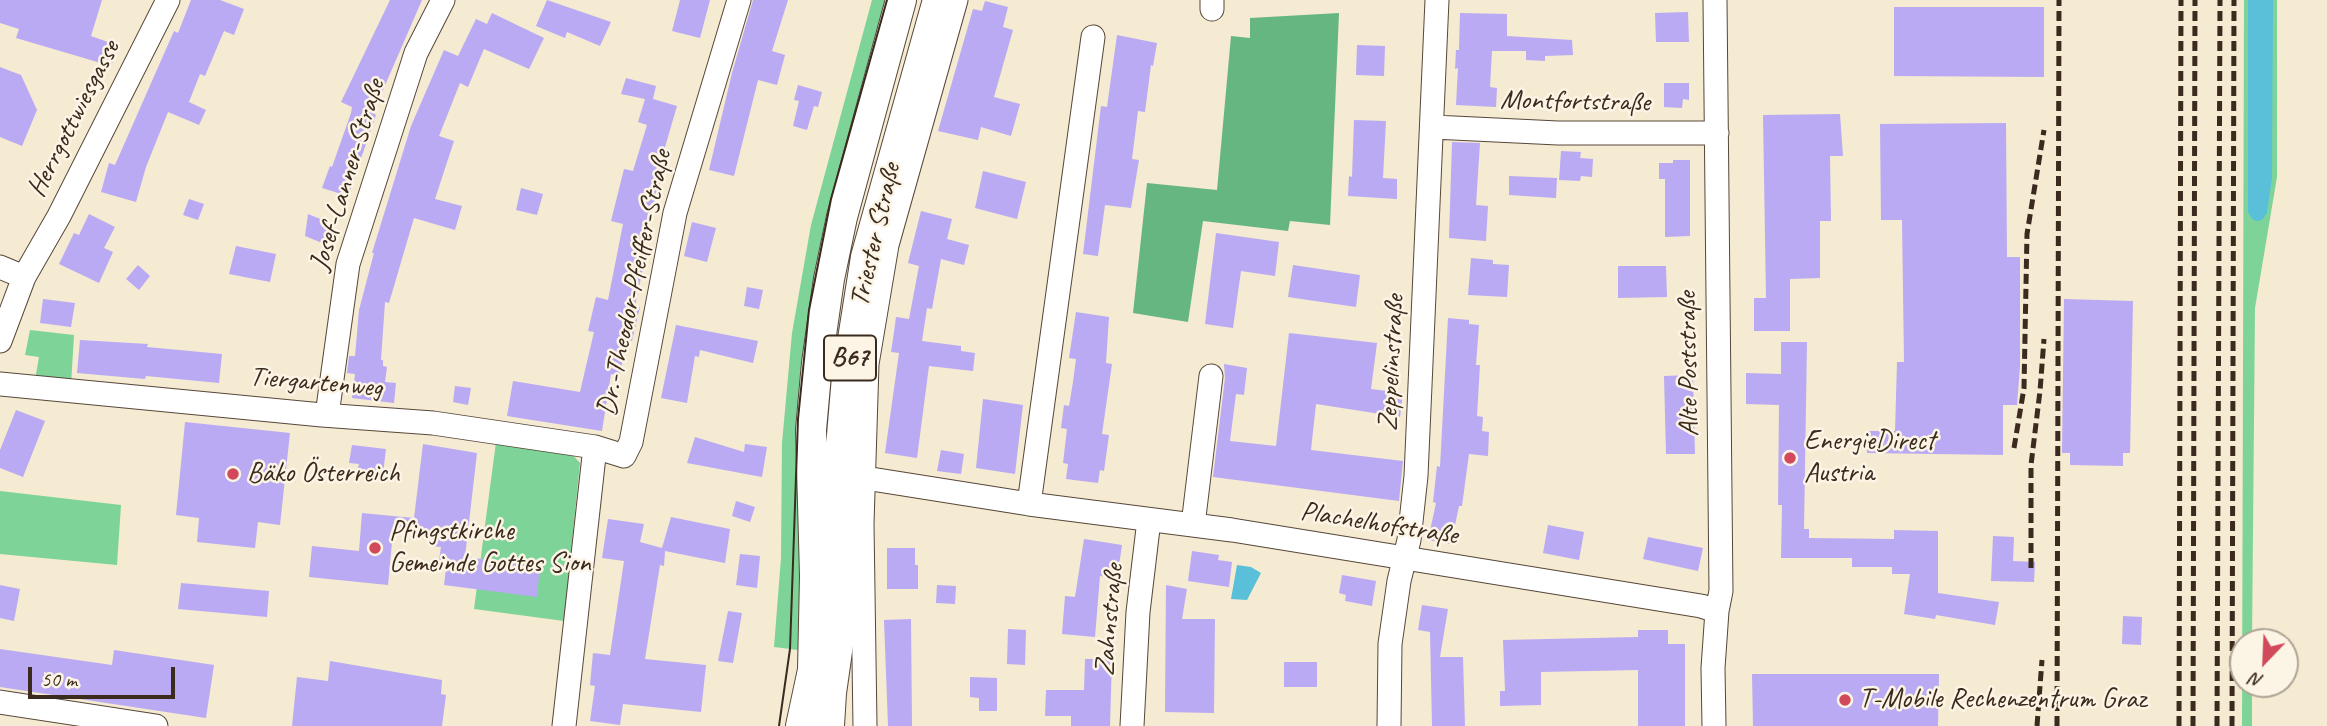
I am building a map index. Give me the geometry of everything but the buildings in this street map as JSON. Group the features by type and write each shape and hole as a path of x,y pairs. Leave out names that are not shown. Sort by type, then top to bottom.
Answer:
{"main road":[{"name":"Triester Straße","path":"800,726 813,670 815,576 811,430 828,279 842,217 901,0"},
{"name":"Triester Straße","path":"830,726 831,694 843,609 841,447 847,377 866,257 938,0"}],"street":[{"name":"Herrgottwiesgasse","path":"0,341 23,277 59,216 168,0"},
{"name":"Josef-Lanner-Straße","path":"327,415 348,264 416,53 443,0"},
{"name":"Dr.-Theodor-Pfeiffer-Straße","path":"624,456 631,442 675,213 739,0"},
{"name":"Triester Straße","path":"865,726 862,524 867,364 887,244 956,0"},
{"name":"Zeppelinstraße","path":"1389,726 1390,644 1409,540 1417,451 1437,0"},
{"name":"Alte Poststraße","path":"1714,726 1713,668 1721,591 1715,0"},
{"path":"1029,504 1093,37"},
{"name":"Montfortstraße","path":"1433,127 1558,133 1717,133"},
{"path":"0,267 23,277"},
{"path":"1193,525 1211,376"},
{"name":"Tiergartenweg","path":"0,384 433,423 595,447 624,456"},
{"name":"Dr.-Theodor-Pfeiffer-Straße","path":"564,726 595,447"},
{"name":"Plachelhofstraße","path":"865,478 1405,557 1702,606 1717,611"},
{"name":"Zahnstraße","path":"1132,726 1138,612 1149,520"},
{"path":"0,702 156,726"}],"green space":[{"path":"872,0 894,0 862,114 800,562 798,650 774,647 781,558 782,443 792,333 811,225"},
{"path":"2244,0 2277,0 2277,177 2255,308 2252,628 2242,628"},
{"path":"1339,13 1330,225 1290,221 1288,231 1203,221 1188,322 1133,313 1147,183 1217,190 1231,36 1250,38 1250,18"},
{"path":"30,330 74,335 71,385 35,380 39,357 25,355"},
{"path":"496,442 569,451 580,463 564,621 474,609"},
{"path":"0,491 121,505 117,565 0,554"},
{"path":"2242,698 2252,698 2252,726 2242,726"}],"water":[{"path":"2248,0 2273,0 2272,178 2267,213 2262,220 2256,221 2248,212"},
{"path":"1237,565 1251,567 1261,573 1247,600 1231,599"}],"tram line":[{"path":"779,726 790,649 798,419 809,310 831,199 887,0"}],"railway":[{"path":"2057,726 2059,0"},
{"path":"2179,726 2181,0"},
{"path":"2193,726 2195,0"},
{"path":"2217,726 2220,0"},
{"path":"2232,726 2234,0"},
{"path":"2014,448 2024,388 2027,234 2044,130"},
{"path":"2031,568 2031,465 2044,339"},
{"path":"2037,726 2042,660"}],"place":[{"name":"EnergieDirect Austria","path":"1790,458"},
{"name":"Bäko Österreich","path":"233,474"},
{"name":"Pfingstkirche Gemeinde Gottes Sion","path":"375,548"},
{"name":"T-Mobile Rechenzentrum Graz","path":"1845,700"}]}
